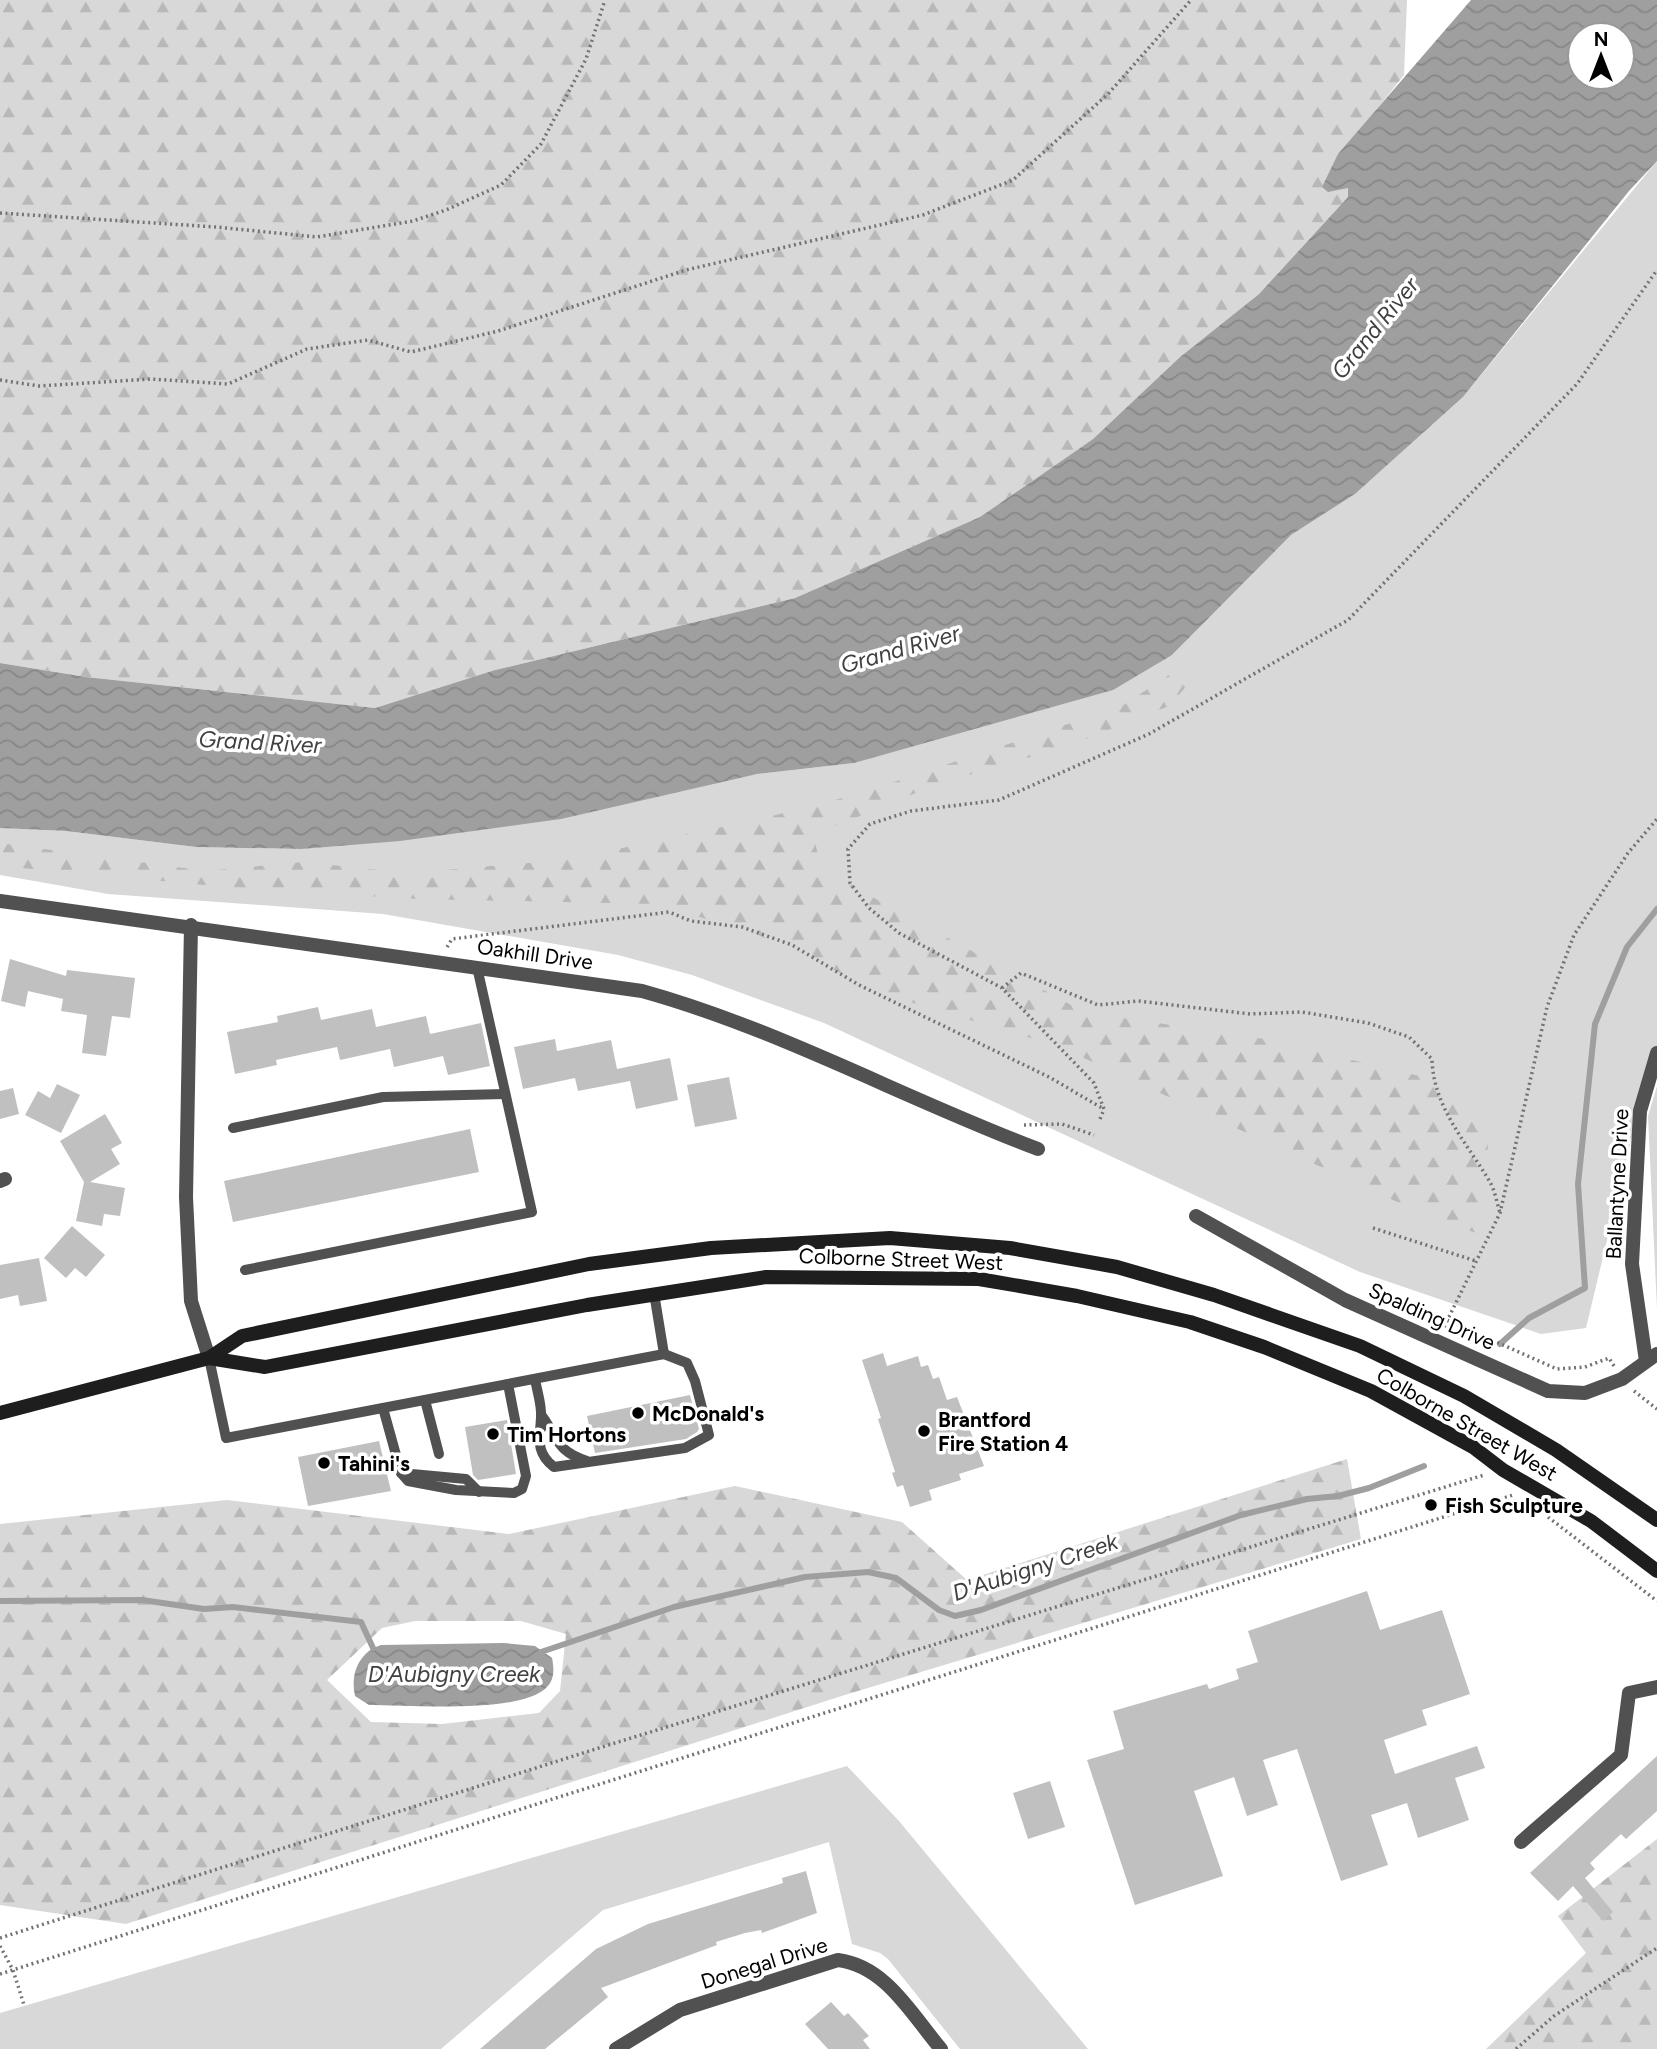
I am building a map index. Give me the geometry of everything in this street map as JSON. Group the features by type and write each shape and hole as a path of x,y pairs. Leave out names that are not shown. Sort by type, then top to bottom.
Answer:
{"main road":[{"name":"Colborne Street West","path":"0,1413 209,1358 242,1336 589,1264 711,1248 890,1238 1010,1248 1116,1267 1214,1295 1360,1346 1464,1396 1556,1450 1657,1520"},
{"name":"Colborne Street West","path":"209,1358 265,1367 654,1293 766,1276 979,1279 1077,1296 1190,1322 1265,1347 1371,1391 1473,1447 1503,1470 1591,1521 1657,1571"}],"street":[{"name":"Oakhill Drive","path":"0,901 191,925 642,991 708,1010 974,1125 1038,1149"},
{"path":"191,925 187,1223 191,1301 209,1358"},
{"name":"Ballantyne Drive","path":"1651,1358 1632,1264 1640,1111 1657,1053"},
{"name":"Spalding Drive","path":"1196,1216 1345,1300 1548,1391 1585,1392 1622,1379 1651,1358"},
{"path":"1521,1842 1621,1755 1629,1693 1657,1687"},
{"name":"Donegal Drive","path":"616,2049 634,2044 680,2010 838,1961 857,1963 881,1978 941,2049"}],"lane":[{"path":"245,1270 532,1212 477,967"},
{"path":"233,1128 383,1097 505,1094"},
{"path":"654,1293 664,1354"},
{"path":"209,1358 226,1438 664,1354 687,1363 695,1381 709,1436 685,1448 554,1467 542,1457 538,1436 542,1416 535,1379"},
{"path":"383,1408 401,1473 413,1484 479,1492 514,1493 522,1489 526,1480 508,1384"},
{"path":"425,1400 439,1454"},
{"path":"542,1416 552,1429 556,1443 568,1455 591,1462"}],"path":[{"path":"0,213 317,237 413,220 446,210 501,185 541,144 586,59 605,0"},
{"path":"0,380 39,386 151,379 228,384 307,349 368,340 411,352 498,331 686,270 923,215 1013,180 1109,93 1191,0"},
{"path":"1100,1119 1104,1109 1094,1083 1002,988 899,933 869,908 850,883 848,849 870,824 911,811 999,800 1149,734 1348,620 1577,384 1657,270"},
{"path":"1657,819 1628,853 1574,935 1547,1007 1500,1213 1447,1320 1557,1369 1585,1367 1609,1358 1622,1379 1657,1409"},
{"path":"437,961 452,939 669,912 691,921 743,927 792,945 859,985 1049,1077 1104,1109"},
{"path":"1002,988 1021,973 1098,1005 1138,1001 1250,1014 1302,1012 1368,1023 1409,1037 1432,1059 1432,1079 1448,1116 1491,1184 1500,1213"},
{"path":"1012,1125 1062,1125 1094,1135"},
{"path":"1373,1227 1476,1261"},
{"path":"0,1938 601,1747 1491,1474"},
{"path":"0,1974 1518,1494"},
{"path":"1539,1510 1657,1601"},
{"path":"0,1946 13,1970 24,2005"},
{"path":"1516,2049 1554,2016 1657,1948"}],"green space":[{"path":"0,0 1407,0 1404,75 1373,114 1348,188 1348,197 1259,294 1180,357 1093,439 980,517 795,598 495,670 375,708 86,677 0,663"},
{"path":"1657,161 1657,1050 1638,1111 1586,1328 1541,1334 1360,1272 824,1023 692,975 618,955 383,914 108,894 0,875 0,828 66,831 196,847 301,849 757,774 854,763 1172,655 1291,535 1355,494 1463,397"},
{"path":"1184,665 1192,680 1169,706 1065,747 935,785 814,835 819,862 865,893 1084,1012 1264,1039 1432,1079 1489,1129 1482,1235 1430,1217 1060,1047 890,996 754,933 655,904 420,899 260,890 0,866 0,843 205,871 303,862 407,873 565,860 760,819 858,794 1122,706"},
{"path":"1657,1086 1657,1309 1648,1116"},
{"path":"1347,1459 1361,1539 848,1694 126,1924 0,1905 0,1524 227,1500 509,1534 735,1486 902,1522 967,1580","holes":["415,1621 521,1621 566,1634 560,1691 539,1713 442,1724 371,1722 327,1680 382,1628"]},
{"path":"847,1766 899,1821 1088,2049 960,2049 888,1959 880,1953 852,1944 829,1842 603,1910 441,2049 0,2049 0,2013"},
{"path":"1657,1839 1657,2049 1486,2049 1586,1953 1558,1916"}],"water":[{"name":"Grand River","path":"1471,0 1657,0 1657,161 1629,191 1463,397 1355,494 1291,535 1172,655 1113,690 854,763 757,774 561,819 400,841 301,849 196,847 66,831 0,828 0,663 86,677 375,708 495,670 795,598 980,517 1093,439 1180,357 1259,294 1348,197 1348,188 1328,192 1322,187 1338,154"},
{"name":"D'Aubigny Creek","path":"504,1643 535,1646 552,1658 552,1678 546,1688 512,1702 488,1705 369,1705 355,1696 354,1680 358,1665 367,1653 381,1645"}],"building":[{"path":"10,959 66,976 67,970 135,978 130,1018 112,1016 106,1056 82,1053 87,1015 61,1011 63,999 28,991 25,1007 1,1001"},
{"path":"318,1007 321,1020 372,1009 376,1027 426,1016 430,1034 481,1023 490,1066 448,1075 443,1056 394,1067 390,1049 340,1060 337,1047 276,1060 277,1065 235,1074 227,1032 278,1022 277,1016"},
{"path":"555,1039 557,1051 611,1040 617,1069 670,1058 678,1100 636,1109 630,1081 578,1091 575,1078 523,1089 514,1047"},
{"path":"729,1077 737,1119 695,1127 687,1085"},
{"path":"57,1084 80,1095 61,1133 25,1115 38,1091 50,1098"},
{"path":"13,1088 19,1114 0,1119 0,1091"},
{"path":"105,1114 122,1143 111,1149 120,1164 90,1182 125,1188 120,1216 104,1214 102,1226 76,1221 84,1182 60,1141"},
{"path":"470,1129 479,1172 233,1222 224,1181"},
{"path":"72,1226 105,1255 86,1277 75,1268 66,1278 44,1258"},
{"path":"39,1258 47,1301 20,1306 18,1295 0,1299 0,1265"},
{"name":"Brantford Fire Station 4","path":"883,1353 887,1366 918,1356 921,1367 928,1365 933,1379 939,1377 947,1400 957,1397 984,1466 959,1474 961,1480 929,1490 932,1500 910,1507 903,1485 897,1487 892,1473 895,1472 878,1419 881,1418 862,1360"},
{"path":"690,1395 699,1429 686,1439 595,1453 587,1416"},
{"path":"507,1420 516,1474 478,1480 473,1475 465,1427"},
{"path":"379,1441 391,1491 308,1506 298,1457"},
{"path":"1367,1591 1380,1630 1442,1610 1470,1694 1422,1710 1427,1725 1384,1740 1395,1774 1477,1746 1485,1768 1455,1778 1469,1820 1418,1838 1407,1803 1371,1815 1388,1865 1341,1881 1297,1749 1263,1760 1278,1805 1247,1816 1234,1777 1194,1791 1223,1876 1135,1905 1087,1760 1124,1749 1113,1711 1207,1684 1209,1689 1239,1679 1236,1669 1258,1662 1248,1631"},
{"path":"1657,1756 1657,1811 1626,1839 1621,1834 1590,1863 1595,1869 1585,1878 1613,1912 1603,1921 1573,1886 1558,1901 1530,1873"},
{"path":"1050,1781 1065,1827 1028,1839 1013,1793"},
{"path":"806,1871 817,1913 762,1933 761,1930 745,1933 716,1942 717,1945 601,1988 608,1997 545,2049 480,2049 596,1949 648,1924 783,1883 782,1878"},
{"path":"831,2002 844,2016 848,2013 869,2036 863,2040 870,2049 828,2049 805,2024"}],"waterway":[{"path":"1500,1344 1529,1318 1585,1288 1578,1184 1595,1024 1627,947 1657,909"},
{"name":"D'Aubigny Creek","path":"541,1652 674,1607 805,1577 868,1572 896,1578 939,1610 955,1616 981,1610 1241,1515 1369,1488 1424,1466"},
{"name":"D'Aubigny Creek","path":"0,1601 142,1600 204,1609 233,1607 361,1622 373,1648"}],"place":[{"name":"McDonald's","path":"638,1413"},
{"name":"Brantford Fire Station 4","path":"924,1431"},
{"name":"Tim Hortons","path":"493,1434"},
{"name":"Tahini's","path":"324,1463"},
{"name":"Fish Sculpture","path":"1431,1505"}]}
